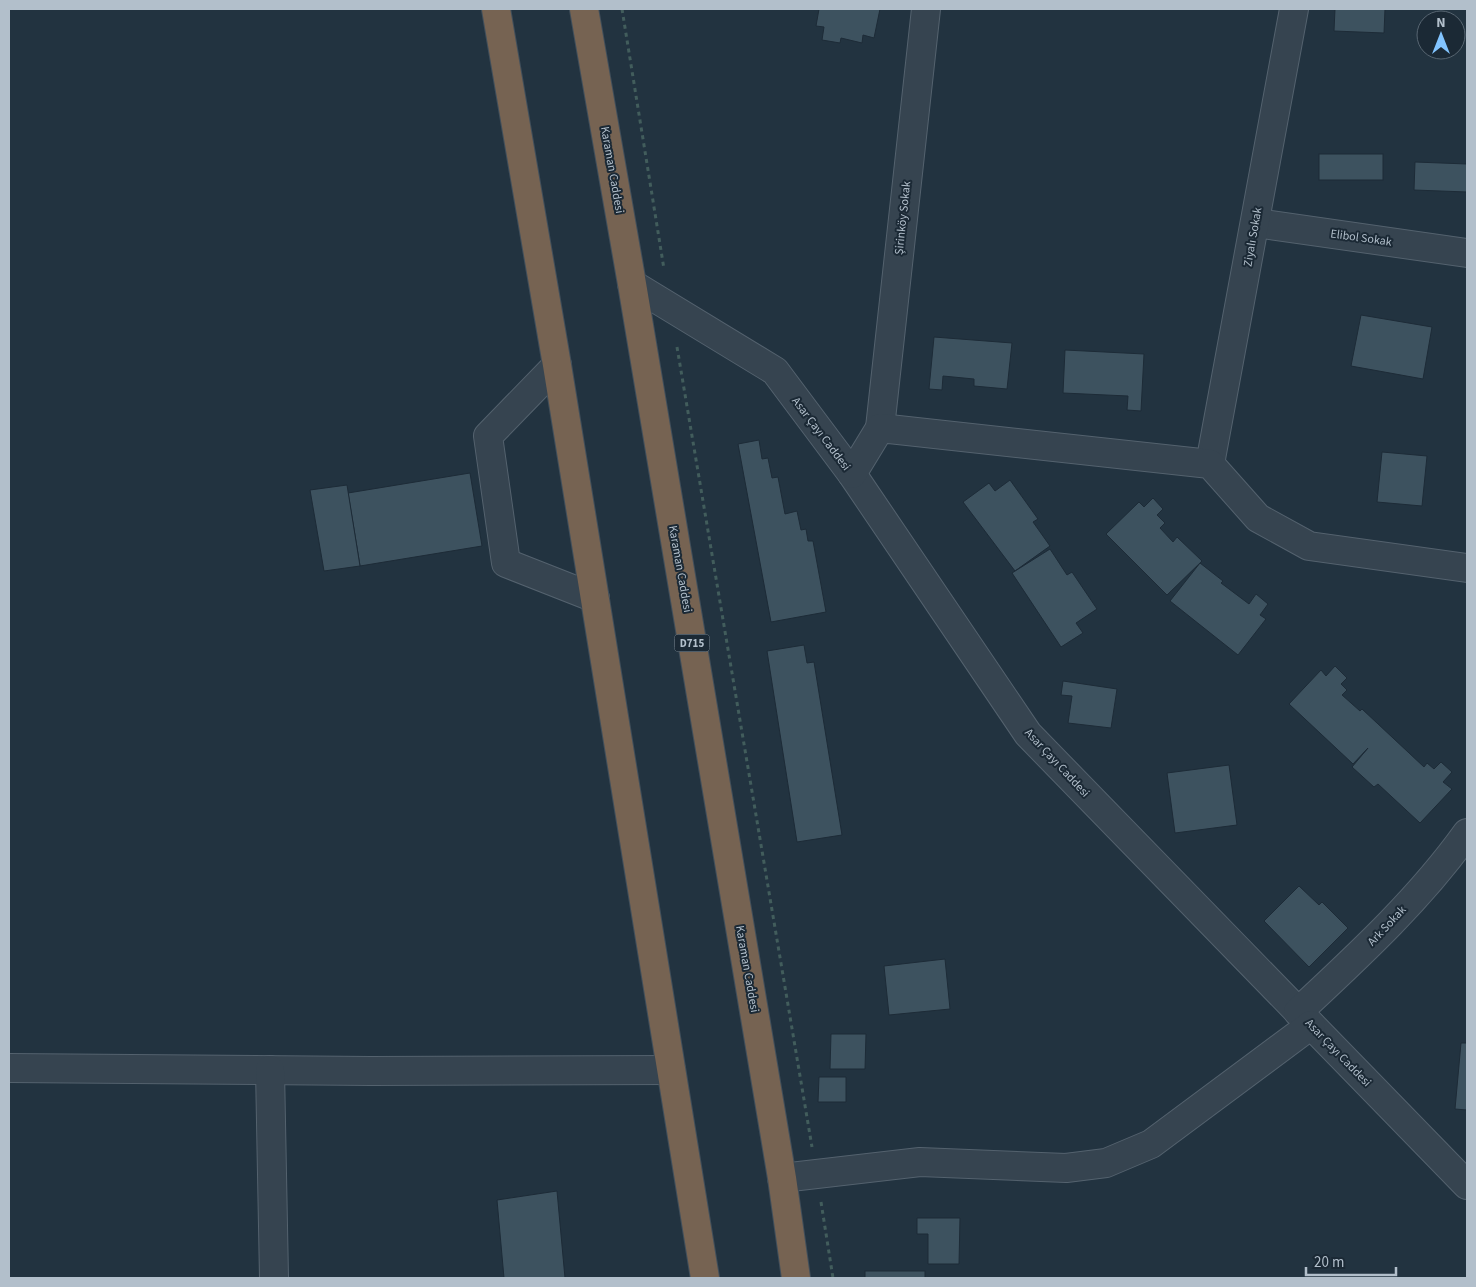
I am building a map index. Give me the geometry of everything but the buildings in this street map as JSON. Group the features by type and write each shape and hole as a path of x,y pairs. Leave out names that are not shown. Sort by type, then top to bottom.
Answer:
{"highway":[{"path":"496,9 557,365 705,1278"},
{"name":"Karaman Caddesi","path":"584,9 782,1178 796,1278"}],"street":[{"name":"Şirinköy Sokak","path":"880,428 926,9"},
{"name":"Ziyalı Sokak","path":"1210,464 1294,9"},
{"name":"Elibol Sokak","path":"1256,223 1467,253"},
{"name":"Asar Çayı Caddesi","path":"632,284 775,371 852,474 1028,734 1467,1185"},
{"path":"557,365 488,436 506,562 595,598"},
{"path":"852,474 880,428 1210,464 1258,518 1309,546 1467,568"},
{"name":"Ark Sokak","path":"782,1178 920,1162 1066,1168 1106,1163 1151,1144 1305,1019 1455,850 1467,834"},
{"path":"9,1068 671,1070"},
{"path":"270,1070 274,1278"}],"path":[{"path":"622,9 812,1152"},
{"path":"820,1196 833,1278"}]}
